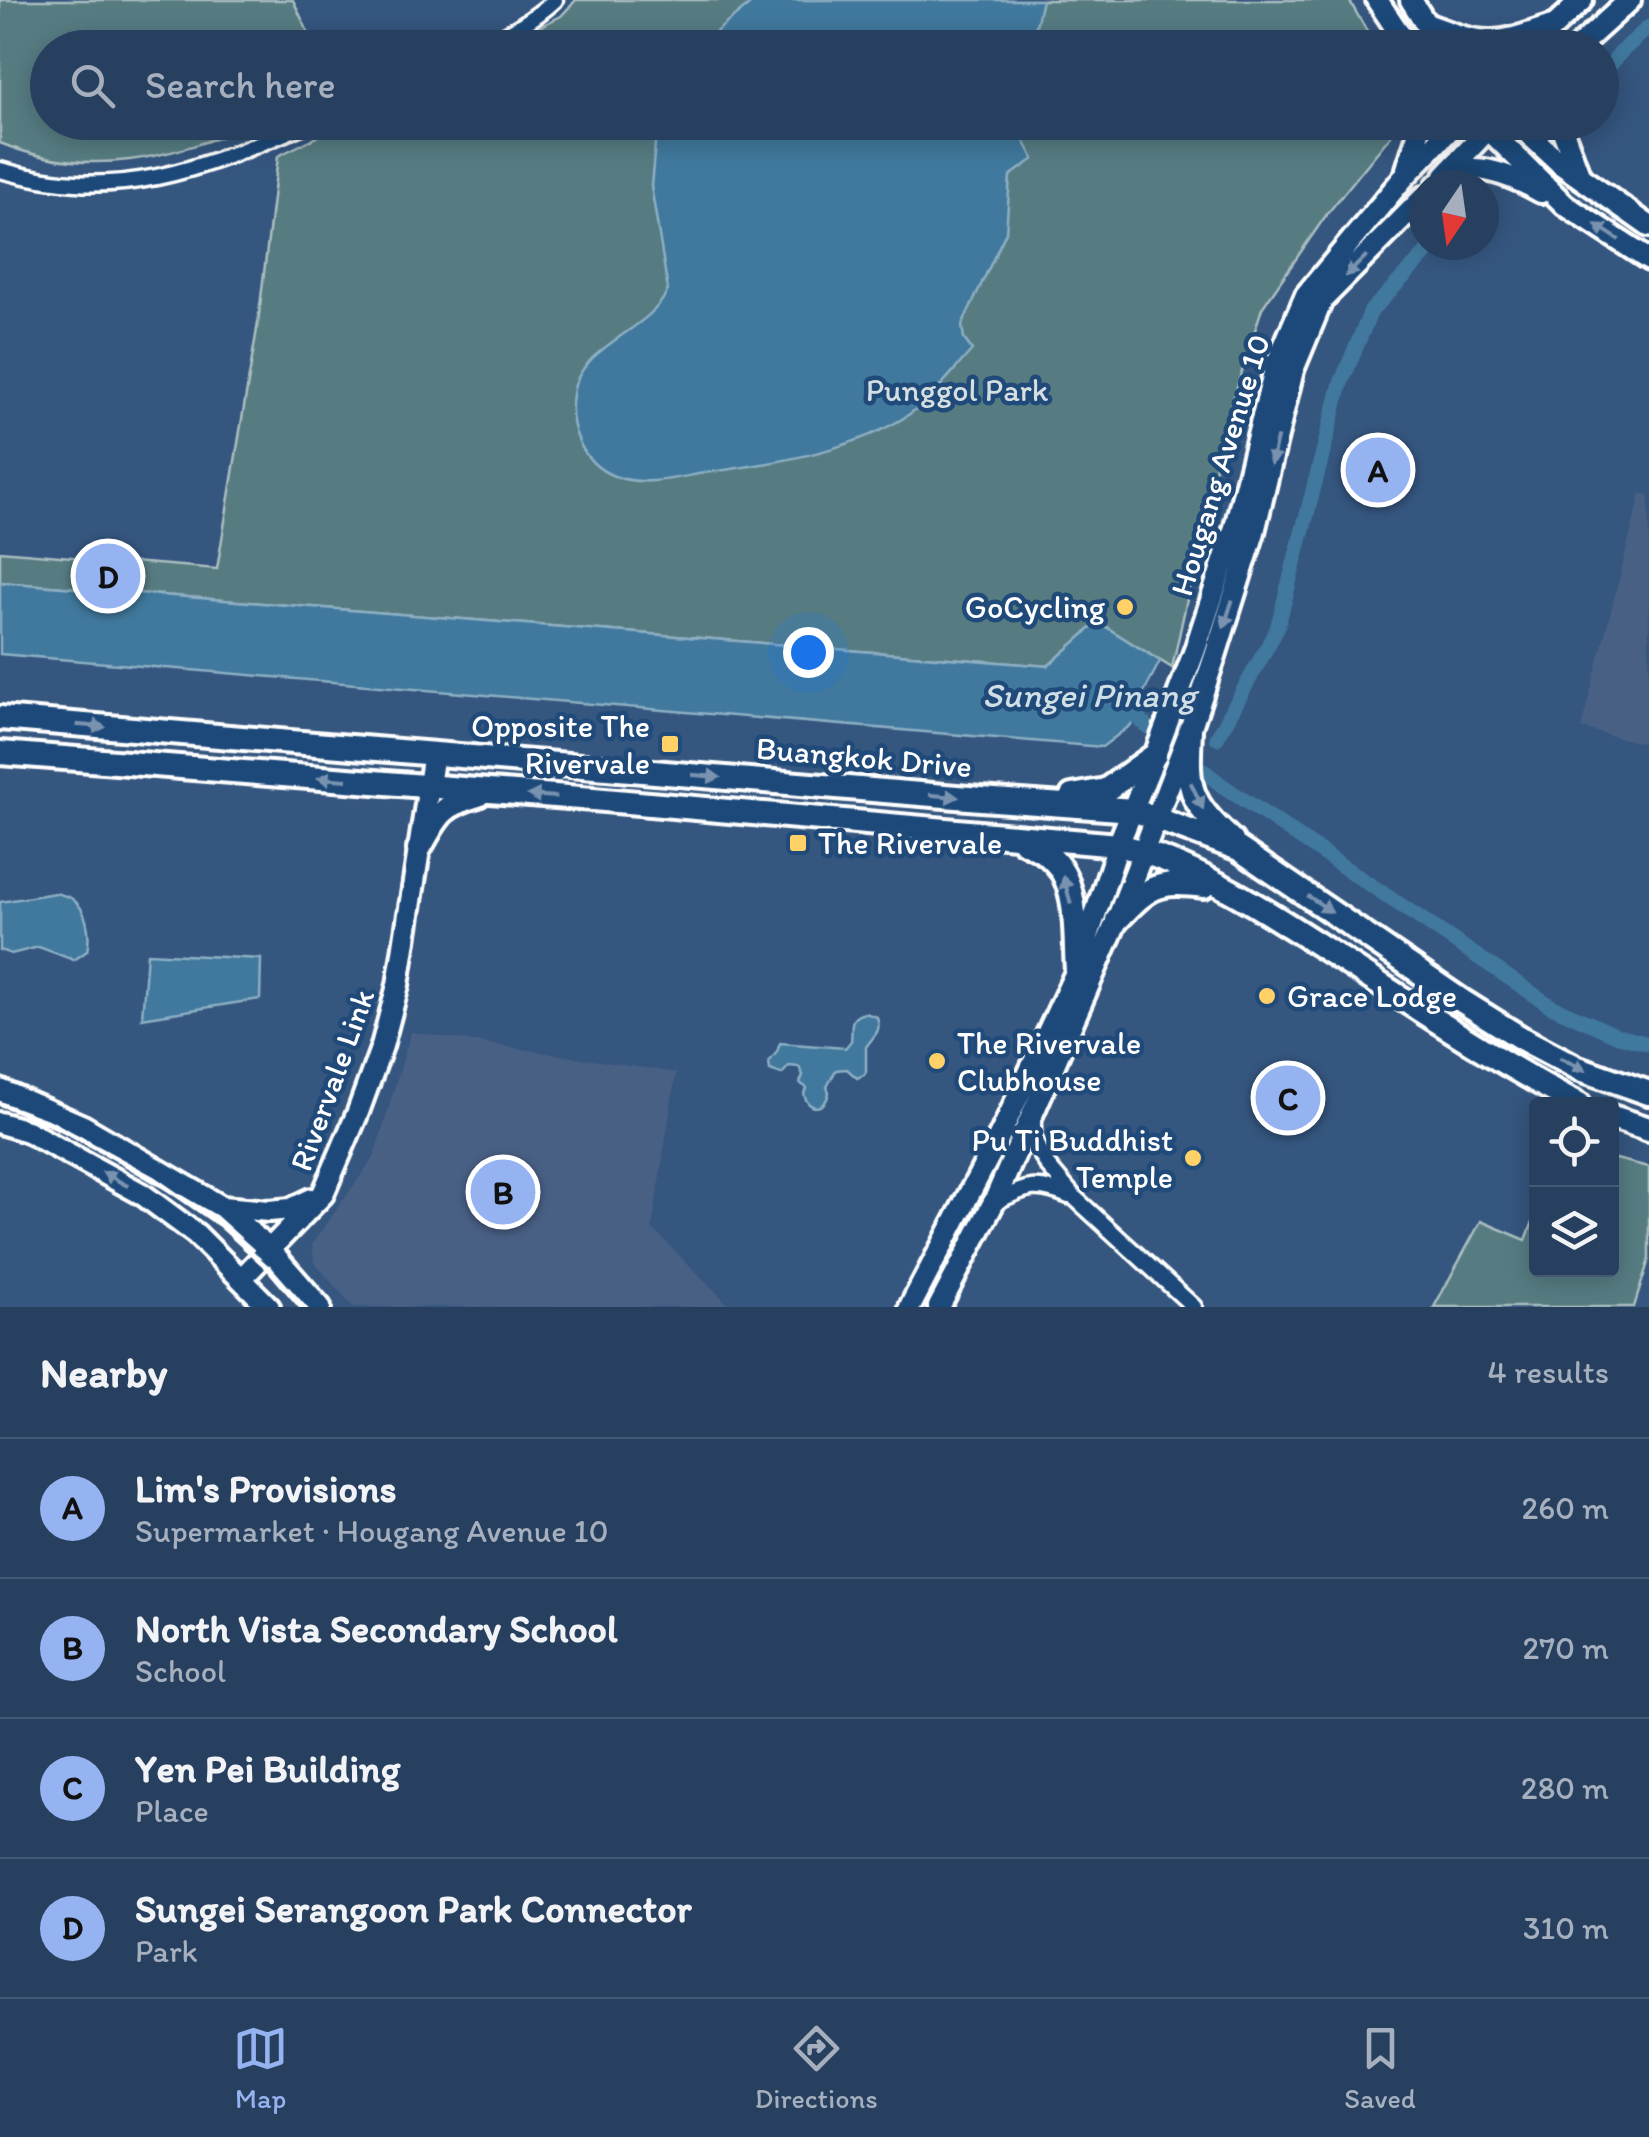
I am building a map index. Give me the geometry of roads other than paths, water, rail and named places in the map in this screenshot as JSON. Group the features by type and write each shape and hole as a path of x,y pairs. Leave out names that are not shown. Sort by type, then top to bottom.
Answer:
{"main road":[{"path":"1377,0 1397,30"},
{"path":"1410,0 1431,30"},
{"path":"1548,30 1582,0"},
{"path":"1597,30 1630,0"},
{"path":"1426,24 1444,30"},
{"path":"1539,30 1552,26"},
{"path":"1405,176 1416,140"},
{"name":"Hougang Avenue 10","path":"1144,813 1156,755 1227,554 1276,366 1306,295 1439,140"},
{"path":"1449,170 1475,140"},
{"path":"1503,140 1565,204"},
{"path":"1537,140 1580,177 1649,226"},
{"path":"1566,140 1580,177"},
{"path":"1499,174 1565,204 1649,260"},
{"name":"Hougang Avenue 10","path":"1144,813 1190,730 1254,532 1293,370 1322,300 1409,212"},
{"name":"Buangkok Drive","path":"0,718 1144,813 1240,849 1521,1038 1578,1068 1649,1093"},
{"path":"1190,730 1188,772 1193,796 1213,824 1240,849"},
{"name":"Buangkok Drive","path":"0,752 1118,845 1142,851 1241,896 1525,1076 1566,1097"},
{"name":"Rivervale Link","path":"242,1278 323,1194 358,1112 382,1046 398,985 434,753"},
{"path":"1039,802 1106,790 1156,755"},
{"path":"419,849 438,815 452,803 492,792"},
{"path":"910,1307 1001,1133 1077,970 1118,845 1144,813"},
{"path":"938,1307 993,1203 1118,920 1142,851 1144,813"},
{"path":"1014,835 1051,857 1067,879 1077,970"},
{"path":"1118,920 1141,894 1157,886 1178,882 1241,896"},
{"path":"0,1090 83,1126 222,1207 271,1251 320,1307"},
{"path":"1619,1118 1649,1129"},
{"path":"0,1123 27,1131 142,1194 196,1234 269,1307"},
{"path":"222,1207 291,1210 323,1194"}],"street":[{"path":"515,30 555,0"},
{"path":"0,170 61,182 106,184 149,180 196,168 266,140"},
{"path":"1032,1114 1034,1136 1048,1166 1075,1198 1194,1307"},
{"path":"993,1203 1021,1188 1033,1187 1075,1198"}],"water":[{"path":"755,0 1042,0 1035,30 718,30"},
{"path":"655,140 1023,140 1034,159 1010,176 1006,232 962,325 964,339 972,350 921,405 880,431 831,449 659,481 636,481 603,470 585,453 575,431 572,406 578,377 588,363 646,317 668,290 651,186"},
{"name":"Sungei Pinang","path":"0,582 1048,666 1098,622 1160,661 1131,725 1102,747 0,654"},
{"path":"55,893 71,898 81,908 88,929 87,951 74,960 39,947 11,954 0,950 0,902"},
{"path":"147,953 261,959 260,999 142,1018"},
{"path":"865,1013 877,1017 879,1026 866,1047 866,1072 857,1078 847,1069 836,1070 821,1106 812,1106 806,1099 807,1088 800,1083 803,1075 799,1067 789,1066 782,1074 770,1070 769,1062 780,1043 845,1048 851,1041 853,1020"}],"waterway":[{"path":"1619,55 1649,27"},
{"path":"1217,738 1277,629 1341,383 1371,311 1420,260"},
{"path":"1134,715 1148,727"},
{"path":"1200,768 1551,1006 1618,1036 1649,1044"}],"railway":[{"path":"0,1104 49,1122 154,1179 220,1225 268,1268 301,1307"}],"place":[{"name":"Lim's Provisions","path":"1378,470"},
{"name":"Sungei Serangoon Park Connector","path":"108,576"},
{"name":"GoCycling","path":"1125,607"},
{"name":"Opposite The Rivervale","path":"670,744"},
{"name":"The Rivervale","path":"798,843"},
{"name":"Grace Lodge","path":"1267,996"},
{"name":"The Rivervale Clubhouse","path":"937,1061"},
{"name":"Yen Pei Building","path":"1288,1098"},
{"name":"Pu Ti Buddhist Temple","path":"1193,1158"},
{"name":"North Vista Secondary School","path":"503,1192"}],"park label":[{"name":"Punggol Park","path":"957,390"}]}
